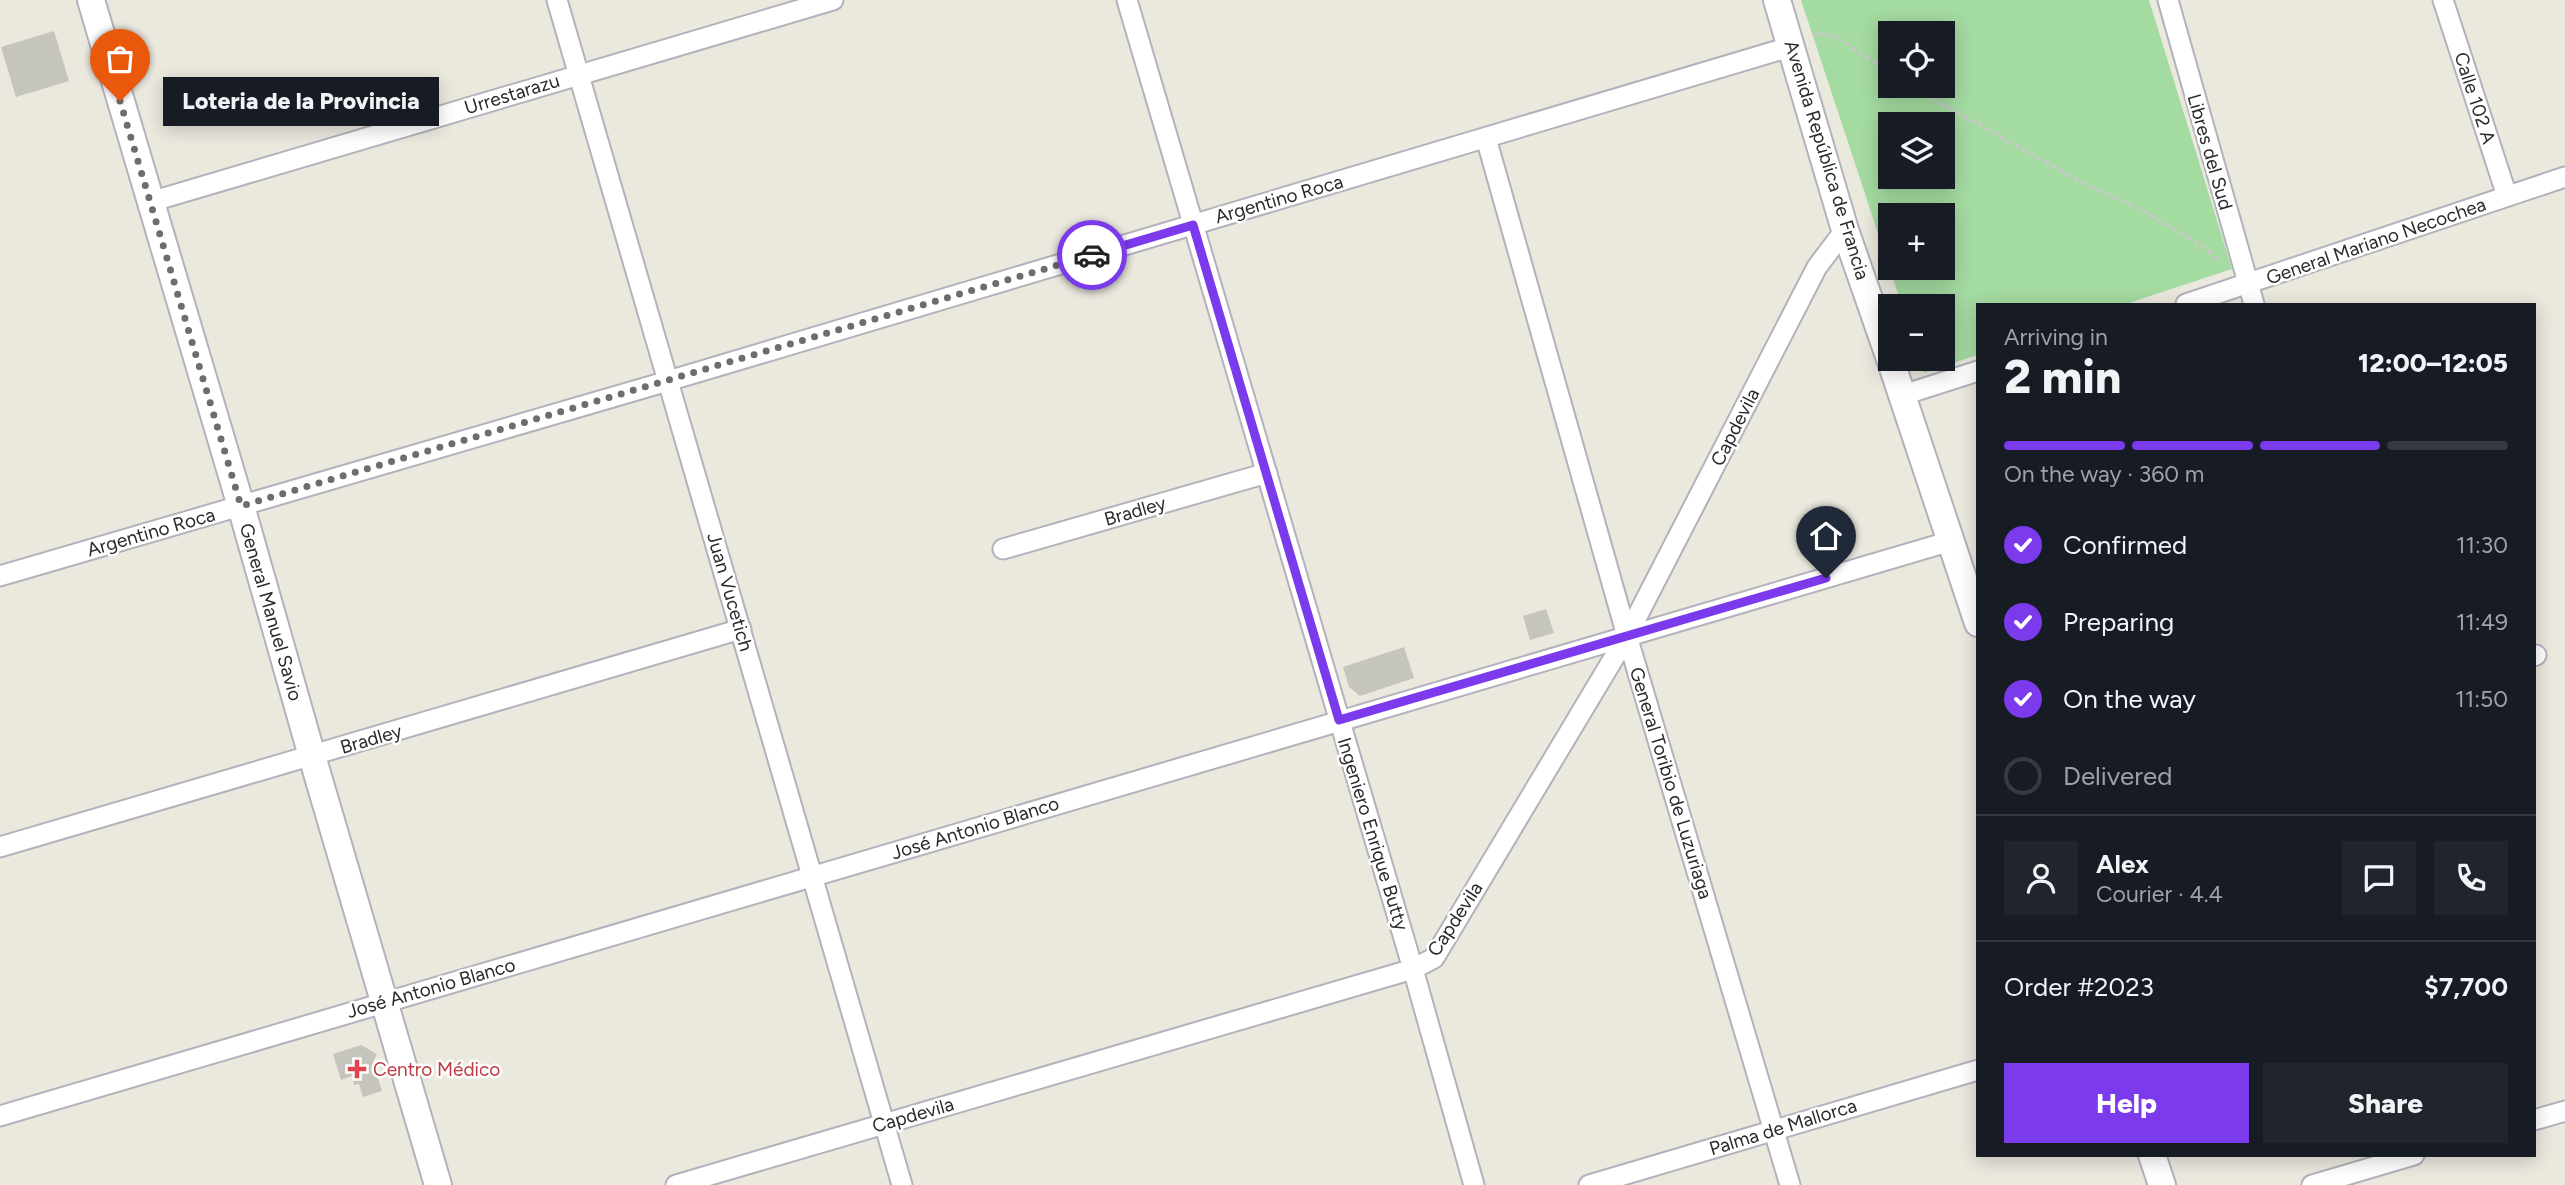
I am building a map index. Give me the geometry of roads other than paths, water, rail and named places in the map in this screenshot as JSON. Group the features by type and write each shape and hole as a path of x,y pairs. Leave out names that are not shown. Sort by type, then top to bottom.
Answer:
{"main road":[{"name":"General Manuel Savio","path":"91,0 438,1185"},
{"name":"Avenida República de Francia","path":"1777,0 1793,46 1845,230 1878,325"},
{"name":"Avenida República de Francia","path":"1894,371 1976,617"},
{"path":"2153,1157 2162,1185"}],"street":[{"name":"Juan Vucetich","path":"556,0 902,1185"},
{"name":"Urrestarazu","path":"150,202 833,0"},
{"name":"Ingeniero Enrique Butty","path":"1127,0 1413,969 1474,1185"},
{"name":"Libres del Sud","path":"2168,0 2254,303"},
{"name":"Calle 102 A","path":"2443,0 2507,196"},
{"name":"Argentino Roca","path":"0,576 668,381 1793,46"},
{"name":"General Toribio de Luzuriaga","path":"1486,138 1627,636 1790,1185"},
{"name":"General Mariano Necochea","path":"2189,303 2565,177"},
{"name":"Capdevila","path":"676,1185 1413,969 1434,958 1627,636 1817,267 1845,230"},
{"path":"1903,395 1976,372"},
{"name":"Bradley","path":"1003,549 1267,473"},
{"name":"José Antonio Blanco","path":"0,1116 1951,541"},
{"name":"Bradley","path":"0,846 741,629"},
{"name":"Palma de Mallorca","path":"1589,1185 1976,1071"},
{"path":"2536,1119 2565,1111"},
{"path":"2312,1185 2407,1157"}],"place":[{"name":"Loteria de la Provincia","path":"120,101"},
{"name":"Centro Médico","path":"357,1069"}]}
